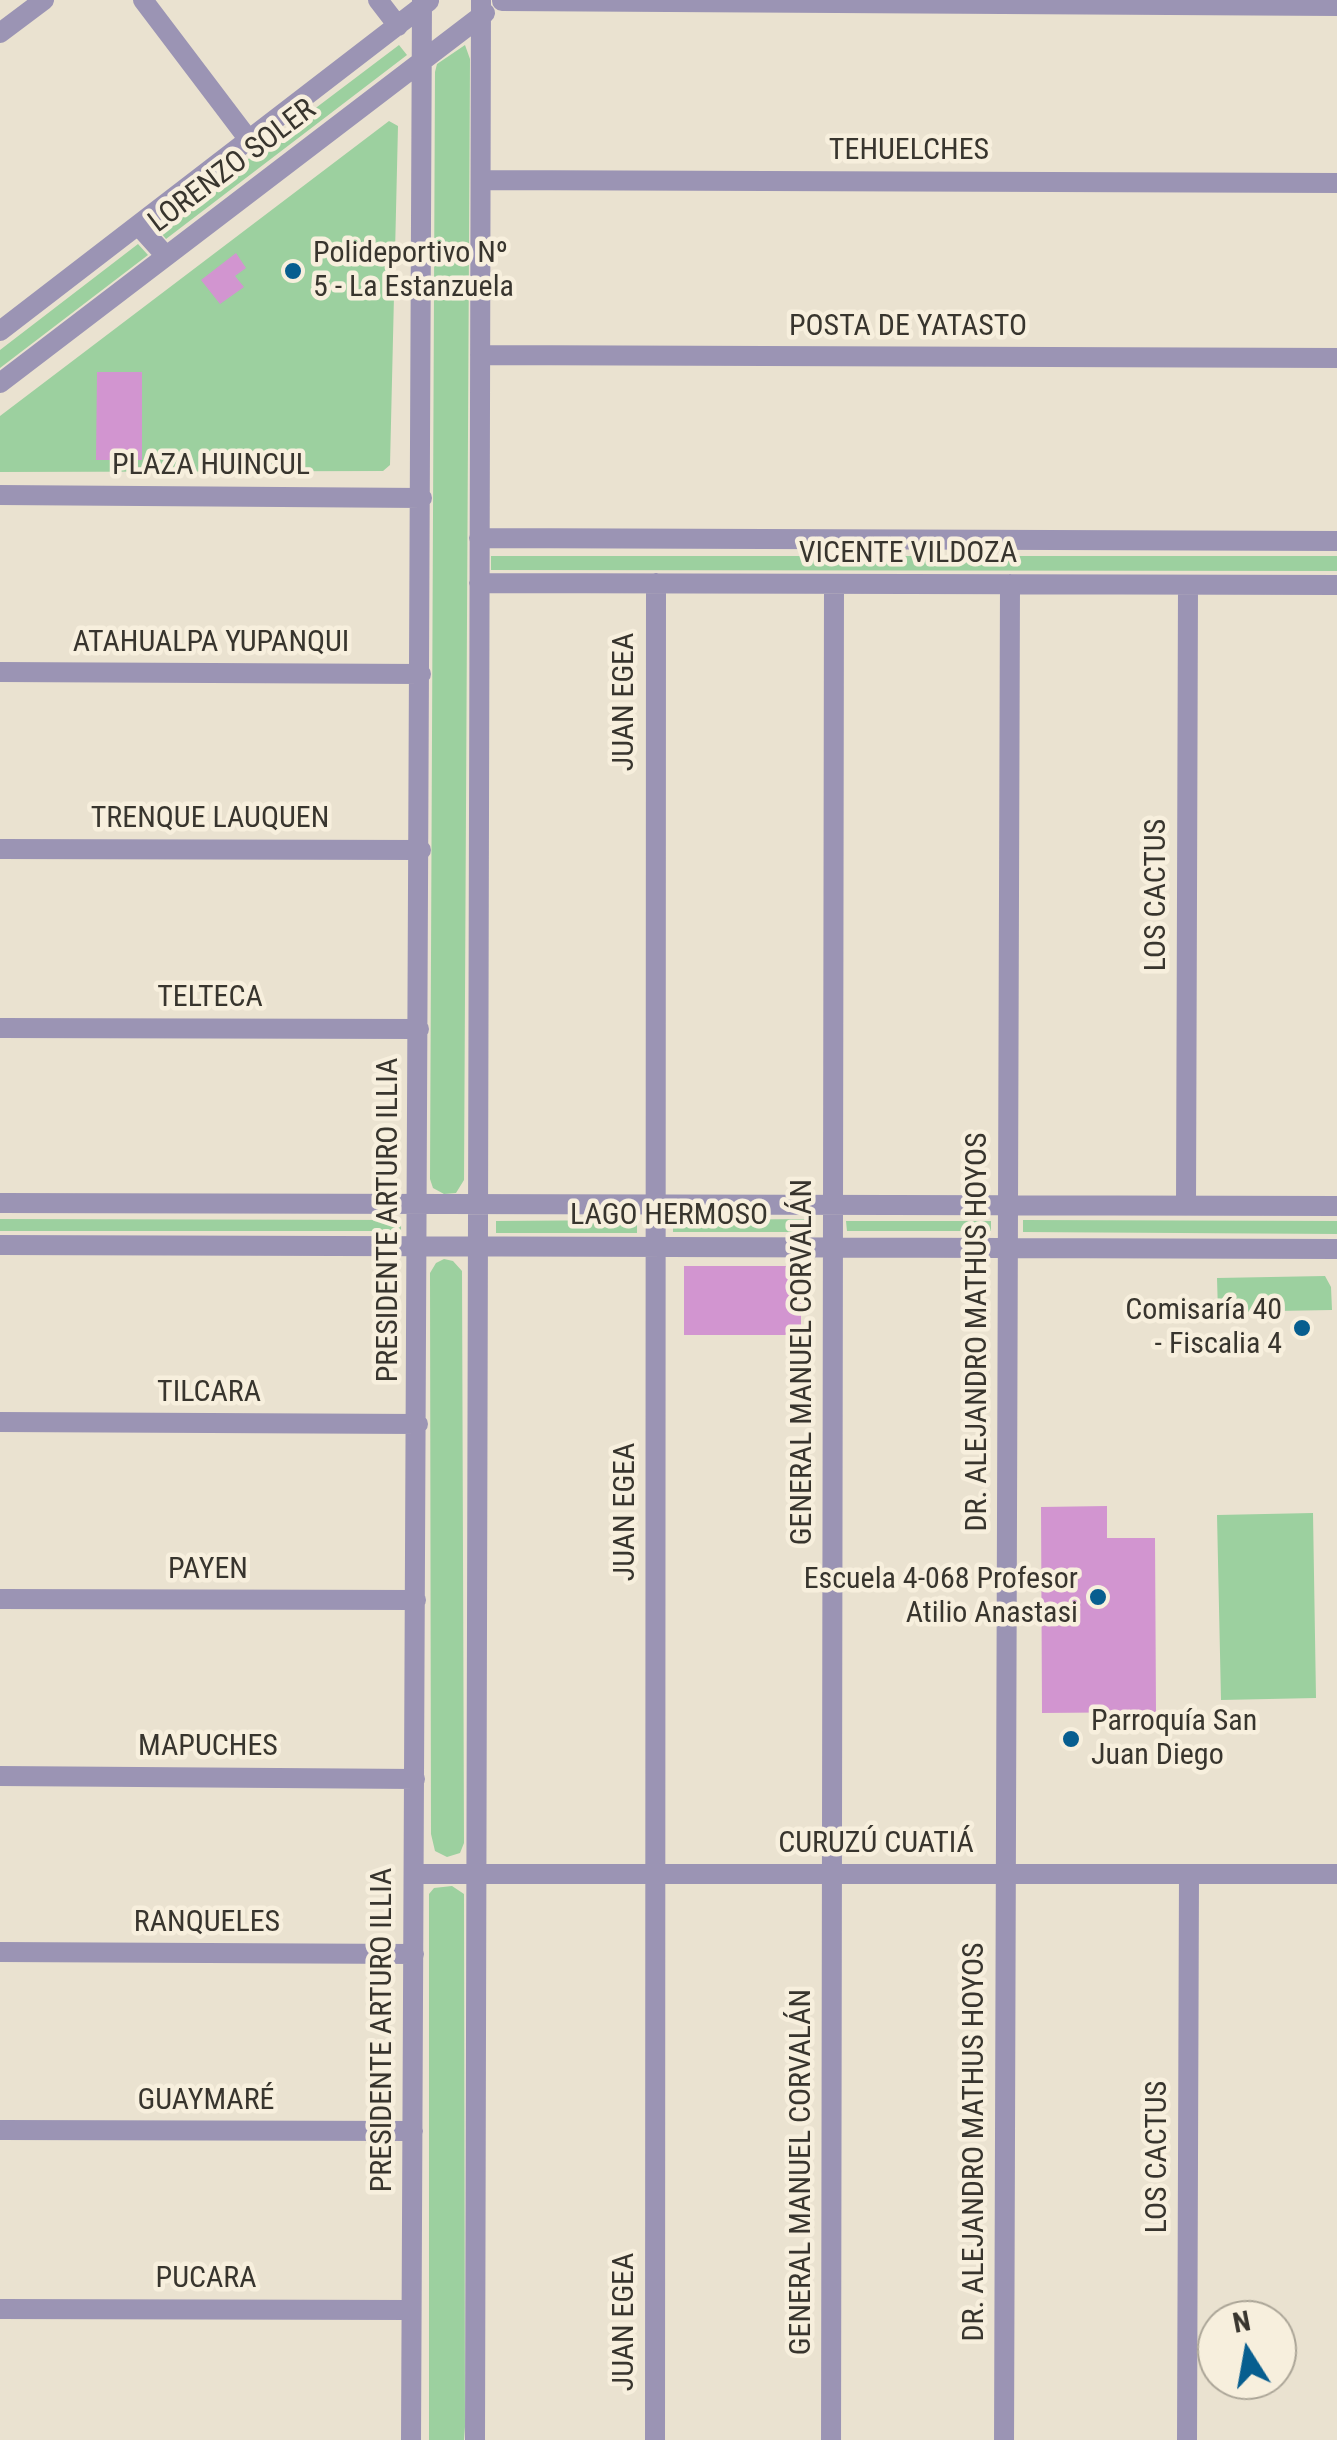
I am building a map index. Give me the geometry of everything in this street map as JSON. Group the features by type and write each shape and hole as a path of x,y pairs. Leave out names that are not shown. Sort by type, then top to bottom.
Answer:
{"street":[{"path":"0,32 44,0"},
{"path":"143,0 249,140"},
{"path":"378,0 398,26"},
{"path":"502,0 1337,6"},
{"name":"LORENZO SOLER","path":"0,382 423,60 480,8 502,0"},
{"name":"LORENZO SOLER","path":"0,331 425,2"},
{"name":"PRESIDENTE ARTURO ILLIA","path":"411,2440 425,2"},
{"path":"476,2440 480,8"},
{"name":"TEHUELCHES","path":"481,180 1337,183"},
{"path":"138,225 166,256"},
{"name":"POSTA DE YATASTO","path":"480,355 1337,358"},
{"name":"PLAZA HUINCUL","path":"0,495 422,498"},
{"name":"VICENTE VILDOZA","path":"479,538 1337,541"},
{"name":"VICENTE VILDOZA","path":"479,582 1337,585"},
{"name":"JUAN EGEA","path":"655,2440 656,583"},
{"name":"GENERAL MANUEL CORVALÁN","path":"831,2440 834,584"},
{"name":"DR. ALEJANDRO MATHUS HOYOS","path":"1004,2440 1010,584"},
{"name":"LOS CACTUS","path":"1186,1206 1188,586"},
{"name":"ATAHUALPA YUPANQUI","path":"0,672 421,674"},
{"name":"TRENQUE LAUQUEN","path":"0,849 421,850"},
{"name":"TELTECA","path":"0,1028 420,1029"},
{"name":"LAGO HERMOSO","path":"0,1203 1337,1206"},
{"name":"LAGO HERMOSO","path":"0,1245 1337,1248"},
{"name":"TILCARA","path":"0,1422 418,1424"},
{"name":"PAYEN","path":"0,1599 416,1600"},
{"name":"MAPUCHES","path":"0,1776 415,1779"},
{"name":"CURUZÚ CUATIÁ","path":"414,1874 1337,1874"},
{"name":"LOS CACTUS","path":"1187,2440 1189,1874"},
{"name":"RANQUELES","path":"0,1952 414,1954"},
{"name":"GUAYMARÉ","path":"0,2130 412,2131"},
{"name":"PUCARA","path":"0,2308 412,2310"}],"green space":[{"path":"399,45 407,55 166,239 157,228"},
{"path":"465,45 470,59 464,1180 456,1193 444,1194 433,1188 430,1179 435,72 437,64"},
{"name":"Polideportivo Nº 5 - La Estanzuela","path":"389,121 398,126 390,465 383,471 0,472 0,416"},
{"path":"138,244 148,255 0,368 0,350"},
{"path":"491,556 1337,556 1337,571 491,570"},
{"path":"0,1219 401,1220 401,1231 0,1231"},
{"path":"814,1219 814,1232 673,1232 673,1220"},
{"path":"637,1220 637,1233 496,1233 496,1221"},
{"path":"1023,1220 1337,1221 1337,1234 1023,1232"},
{"path":"846,1221 991,1221 991,1231 847,1231"},
{"path":"444,1259 453,1261 462,1271 464,1843 460,1853 447,1857 435,1851 431,1834 430,1273"},
{"path":"1325,1276 1331,1287 1332,1310 1218,1312 1217,1278"},
{"path":"1313,1513 1316,1698 1221,1700 1217,1515"},
{"path":"452,1886 464,1894 465,2427 464,2440 429,2440 429,1894 434,1888"}],"building":[{"path":"236,253 246,268 235,276 244,287 220,304 201,280"},
{"path":"97,372 142,372 142,460 96,460"},
{"path":"684,1266 801,1266 801,1335 684,1335"},
{"path":"1107,1506 1107,1538 1155,1538 1156,1712 1042,1713 1041,1507"}],"place":[{"name":"Polideportivo Nº 5 - La Estanzuela","path":"293,271"},
{"name":"Comisaría 40 - Fiscalia 4","path":"1302,1328"},
{"name":"Escuela 4-068 Profesor Atilio Anastasi","path":"1098,1597"},
{"name":"Parroquía San Juan Diego","path":"1071,1739"}]}
